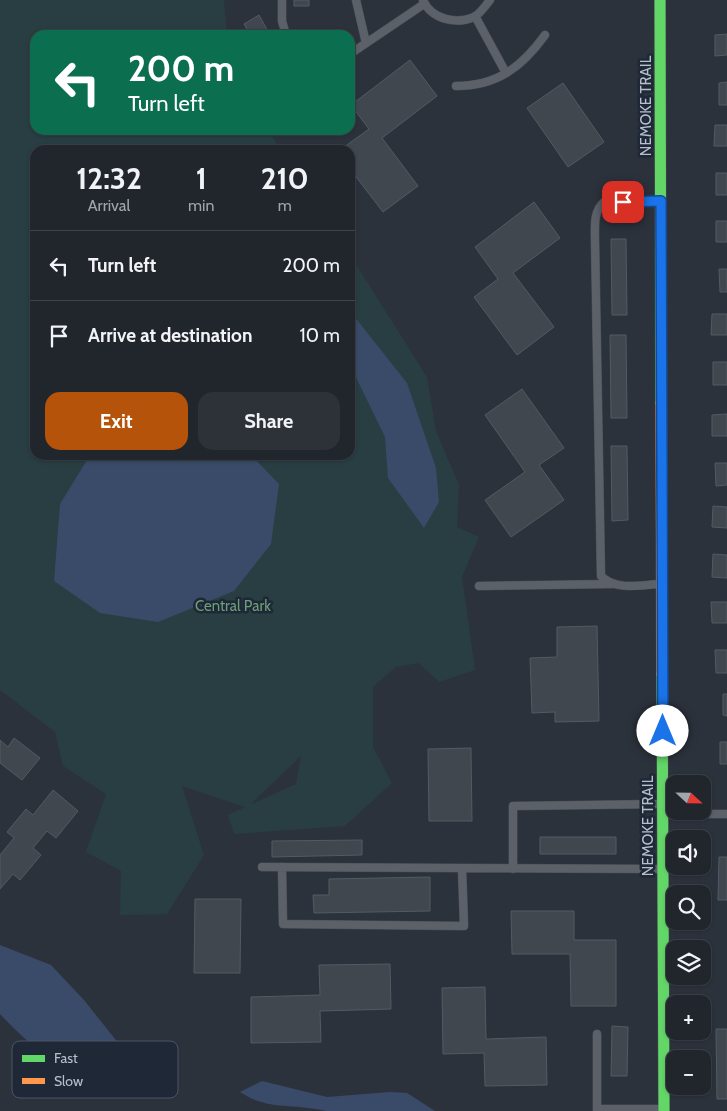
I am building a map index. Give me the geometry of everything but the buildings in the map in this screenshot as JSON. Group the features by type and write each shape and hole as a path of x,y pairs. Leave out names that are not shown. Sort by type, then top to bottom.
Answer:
{"street":[{"name":"NEMOKE TRAIL","path":"660,0 664,1110"}],"lane":[{"path":"282,0 282,21 285,30"},
{"path":"356,0 366,43"},
{"path":"355,51 424,2 435,14 446,19 460,21 475,16 490,0"},
{"path":"475,16 506,73"},
{"path":"456,86 472,86 506,73 523,62 545,35"},
{"path":"614,584 601,576 595,219 599,206 604,202 661,201"},
{"path":"479,586 614,584 624,586 662,584"},
{"path":"514,869 513,806 663,809 727,814"},
{"path":"262,867 664,869"},
{"path":"282,867 283,924 454,926 464,926 462,869"},
{"path":"597,1034 597,1110 664,1110"}],"green space":[{"name":"Central Park","path":"0,0 224,0 227,30 30,30 30,135 271,135 278,145 30,145 30,460 355,460 355,263 427,377 436,431 459,485 457,527 479,537 462,577 475,670 439,682 419,663 396,667 373,687 373,747 392,783 345,826 234,834 228,815 245,807 182,786 204,855 167,914 120,915 121,871 86,852 106,794 63,766 55,732 0,690","holes":["301,756 296,784 252,803"]}],"water":[{"path":"355,317 407,383 436,468 439,502 424,528 388,478 385,437 355,375"},
{"path":"87,460 256,460 279,484 271,544 234,591 158,622 100,613 54,581 60,504"},
{"path":"0,945 51,965 84,1000 116,1041 29,1041 0,1014"},
{"path":"262,1081 327,1097 390,1092 407,1093 435,1111 326,1111 260,1102 240,1092"}],"traffic: fast":[{"path":"660,0 661,403"},
{"path":"662,674 664,1111"}],"traffic: slow":[{"path":"661,403 662,674"}],"route":[{"path":"623,202 661,201 663,731"}]}
